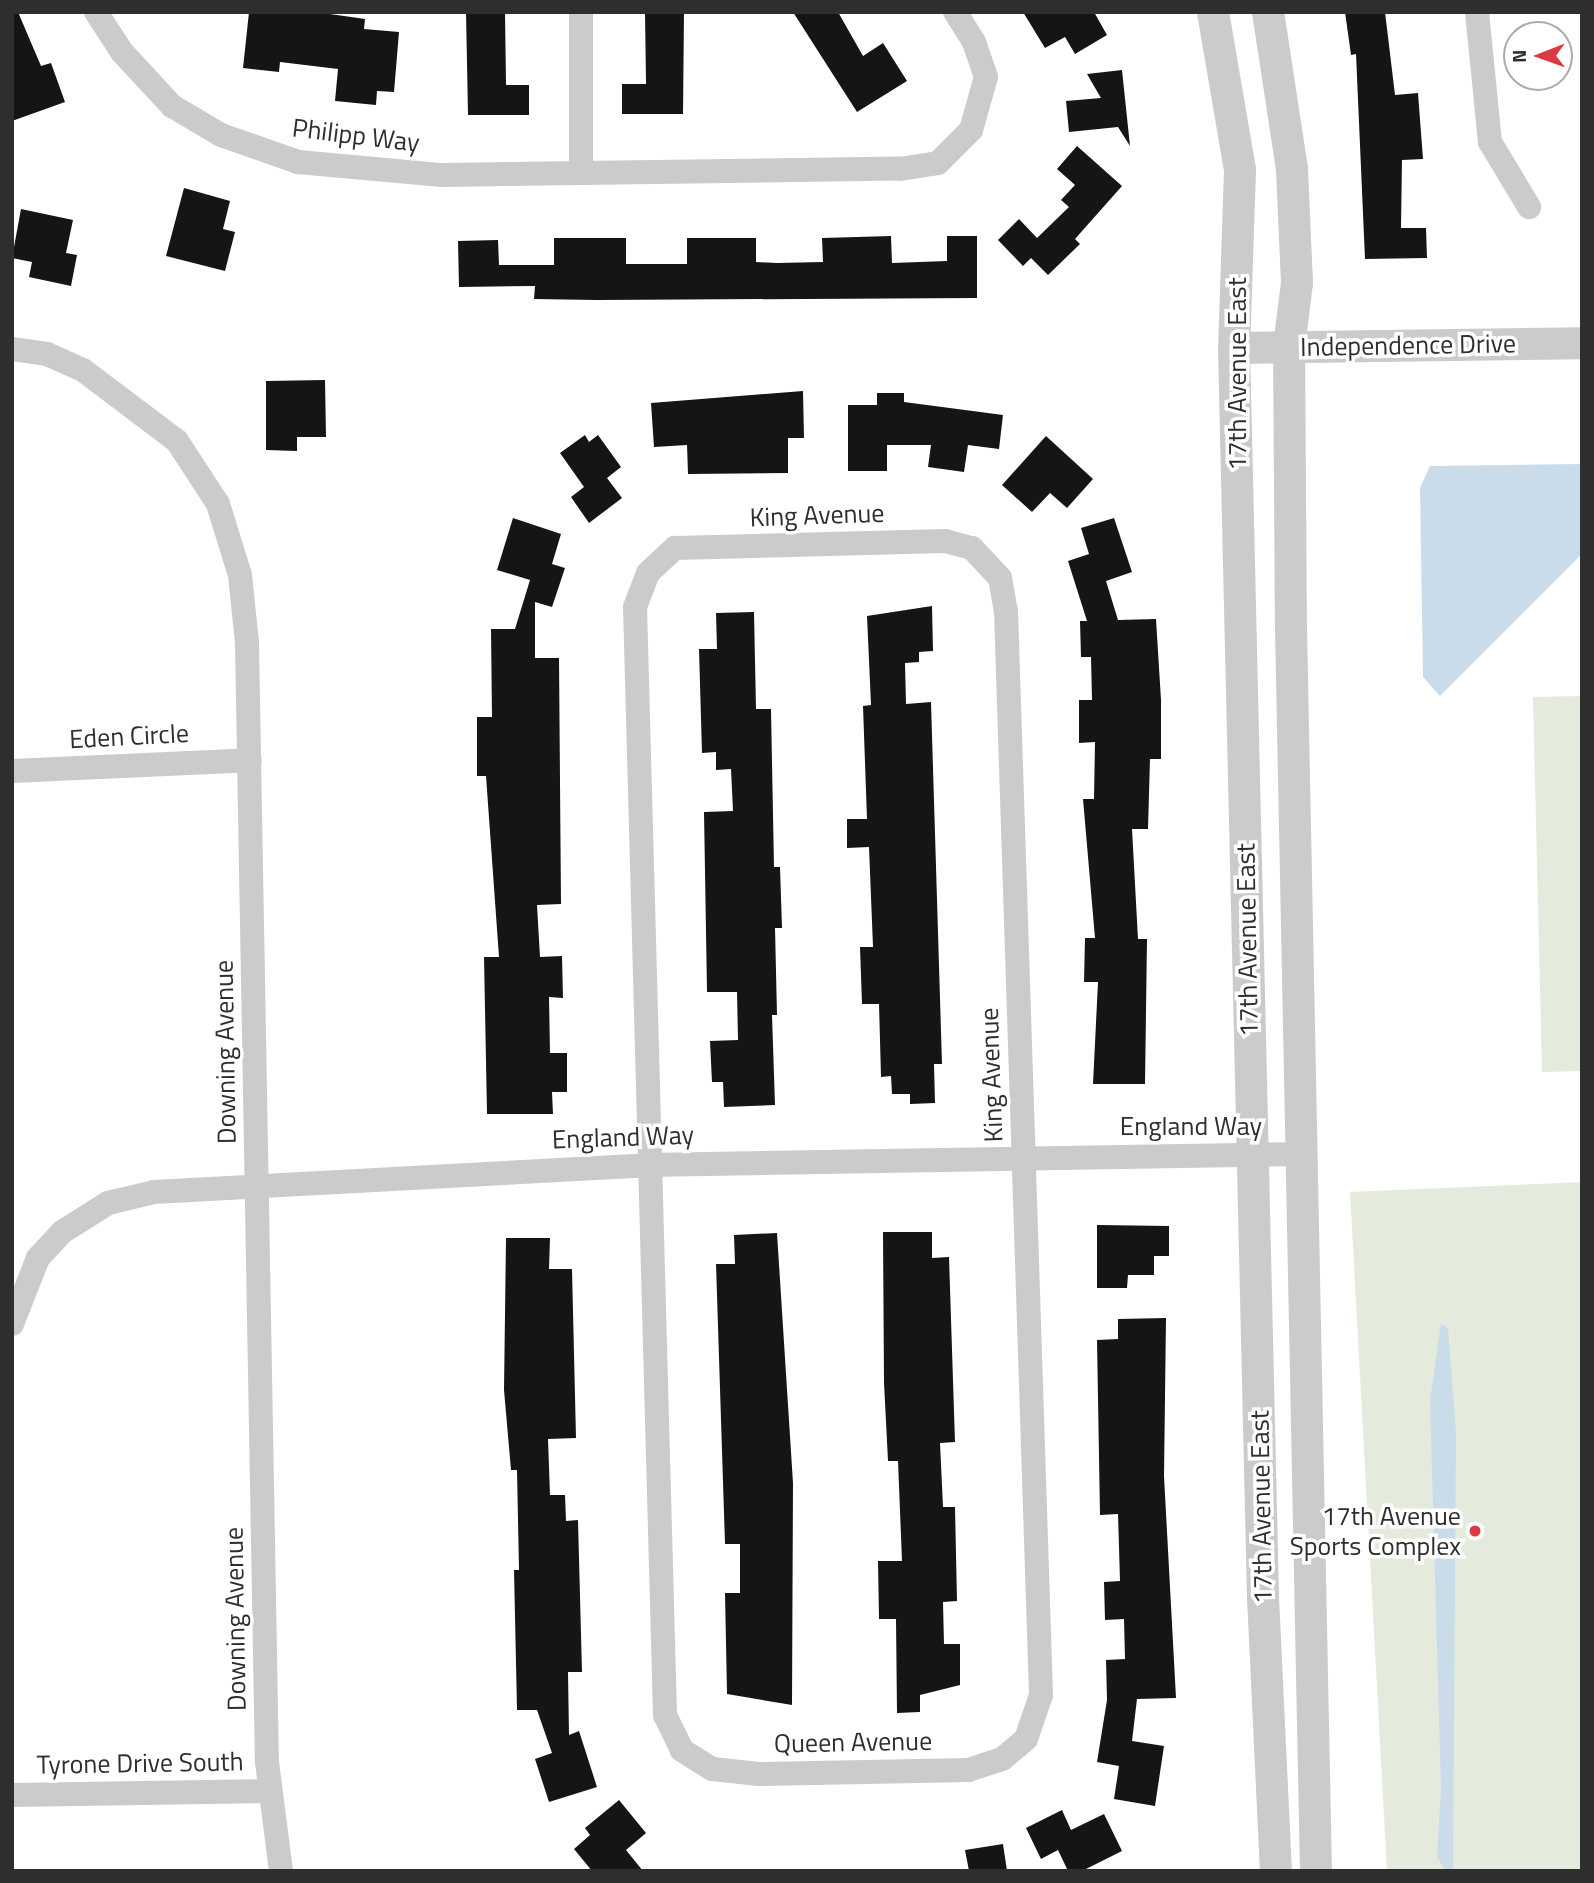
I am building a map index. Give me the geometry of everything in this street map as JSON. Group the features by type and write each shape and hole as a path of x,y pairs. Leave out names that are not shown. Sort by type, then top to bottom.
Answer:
{"street":[{"name":"Philipp Way","path":"96,12 122,52 172,106 221,135 298,162 442,174 900,169 938,163 971,130 986,77 974,42 955,12"},
{"path":"581,12 581,173"},
{"name":"17th Avenue East","path":"1213,12 1240,170 1234,348 1263,1597 1276,1871"},
{"name":"17th Avenue East","path":"1268,12 1292,169 1297,283 1289,346 1316,1871"},
{"path":"1477,12 1490,142 1529,207"},
{"name":"Independence Drive","path":"1234,348 1582,343"},
{"name":"Downing Avenue","path":"12,349 47,354 83,370 131,401 199,468 232,541 240,575 250,760 269,1790 281,1871"},
{"name":"King Avenue","path":"647,1165 635,607 648,573 675,548 945,541 972,548 1000,578 1006,611 1024,1156"},
{"name":"Eden Circle","path":"12,771 250,760"},
{"name":"England Way","path":"12,1324 38,1258 82,1217 108,1203 154,1192 647,1165 1024,1156 1304,1154"},
{"name":"Queen Avenue","path":"647,1165 665,1715 682,1750 712,1769 759,1774 956,1770 1002,1759 1026,1739 1041,1695 1024,1156"},
{"name":"Tyrone Drive South","path":"12,1795 269,1790"}],"shaded area":[{"path":"1582,696 1582,1071 1542,1072 1533,697"},
{"name":"17th Avenue Sports Complex","path":"1582,1182 1582,1871 1387,1871 1350,1192"}],"water":[{"path":"1582,464 1582,554 1440,696 1423,677 1420,488 1430,466"},
{"path":"1441,1323 1448,1329 1456,1432 1453,1871 1446,1871 1437,1857 1441,1789 1430,1401"}],"building":[{"path":"12,12 18,12 41,66 51,63 65,102 12,121"},
{"path":"249,12 316,12 365,19 364,29 399,32 394,92 377,91 376,105 335,101 338,69 280,62 279,72 243,68"},
{"path":"466,12 505,12 506,85 529,85 529,115 468,115"},
{"path":"645,12 684,12 683,114 622,114 622,84 646,84"},
{"path":"793,12 838,12 863,56 883,43 907,81 857,112"},
{"path":"1023,12 1094,12 1107,35 1075,54 1065,37 1045,48"},
{"path":"1345,12 1385,12 1395,95 1418,93 1423,159 1402,160 1401,228 1426,228 1427,258 1365,259 1356,54 1351,55"},
{"path":"1122,70 1130,146 1118,127 1069,132 1066,101 1101,98 1087,74"},
{"path":"1077,146 1122,186 1075,239 1080,244 1048,275 1031,258 1023,266 998,240 1019,219 1037,238 1069,207 1061,200 1075,185 1057,169"},
{"path":"184,188 230,201 223,229 235,232 225,271 166,256"},
{"path":"21,209 73,220 66,253 77,255 71,286 29,277 32,262 12,258"},
{"path":"891,236 892,263 947,261 947,236 977,236 977,298 534,299 535,286 459,287 458,241 498,240 499,265 554,265 554,238 626,238 626,264 687,264 687,238 756,238 756,262 777,263 823,262 822,238"},
{"path":"325,380 326,437 297,437 297,451 266,450 266,381"},
{"path":"803,391 804,438 788,438 788,473 688,474 687,445 654,447 651,403"},
{"path":"877,393 904,393 904,402 1003,415 999,449 968,445 964,472 928,467 931,445 887,445 887,471 848,471 848,405 877,405"},
{"path":"585,435 589,442 598,435 621,467 607,478 622,498 589,523 571,497 584,487 560,453"},
{"path":"1046,436 1093,479 1067,508 1050,493 1032,512 1002,485"},
{"path":"513,518 561,534 552,564 565,568 552,607 535,602 535,658 559,658 561,904 537,905 540,957 562,956 563,998 549,997 550,1053 567,1053 567,1092 552,1092 553,1114 487,1114 484,957 499,957 486,776 477,776 477,717 492,717 491,629 515,629 530,580 497,570"},
{"path":"1114,518 1132,572 1106,581 1118,620 1156,619 1161,700 1161,759 1150,759 1148,829 1132,829 1138,939 1147,939 1145,1084 1093,1084 1098,982 1084,982 1085,938 1095,938 1083,799 1094,799 1095,742 1079,743 1079,700 1092,700 1091,657 1081,657 1080,621 1087,621 1068,561 1089,554 1081,528"},
{"path":"932,606 933,651 919,652 919,662 905,663 906,704 931,702 942,1064 934,1064 935,1103 910,1104 910,1094 892,1094 891,1076 881,1077 879,1004 862,1004 860,947 873,947 869,847 847,848 847,819 867,819 863,706 871,705 867,616"},
{"path":"754,612 756,709 771,709 774,867 780,867 782,928 775,928 777,1015 772,1015 775,1105 724,1107 723,1082 712,1082 710,1041 738,1040 737,992 707,992 704,812 733,811 731,769 716,770 716,752 702,753 699,649 717,649 716,613"},
{"path":"1097,1225 1169,1226 1169,1256 1154,1256 1154,1275 1128,1275 1127,1288 1097,1288"},
{"path":"883,1232 932,1232 932,1258 949,1257 955,1442 940,1443 943,1507 955,1507 957,1601 943,1602 944,1644 960,1644 960,1685 920,1695 920,1712 897,1713 896,1619 879,1619 878,1561 902,1561 898,1461 888,1461 884,1383"},
{"path":"777,1233 793,1483 792,1705 727,1694 725,1593 740,1593 740,1544 725,1544 716,1264 735,1264 734,1235"},
{"path":"506,1238 550,1238 549,1269 572,1269 576,1438 548,1439 550,1495 565,1495 566,1521 578,1520 582,1672 568,1672 569,1735 579,1731 597,1787 549,1802 535,1759 552,1753 537,1710 517,1710 514,1570 519,1570 517,1470 511,1470 504,1390"},
{"path":"1166,1318 1164,1476 1176,1698 1137,1699 1132,1741 1164,1746 1155,1806 1114,1799 1119,1766 1097,1762 1107,1700 1106,1660 1125,1659 1124,1619 1105,1620 1104,1582 1120,1581 1118,1514 1100,1515 1097,1340 1118,1339 1118,1319"},
{"path":"619,1800 646,1833 626,1850 643,1871 592,1871 574,1849 590,1835 585,1828"},
{"path":"1062,1810 1071,1830 1104,1814 1122,1851 1082,1871 1068,1871 1058,1850 1041,1859 1026,1828"},
{"path":"1003,1844 1007,1871 969,1871 965,1850"}],"place":[{"name":"17th Avenue Sports Complex","path":"1475,1531"}]}
